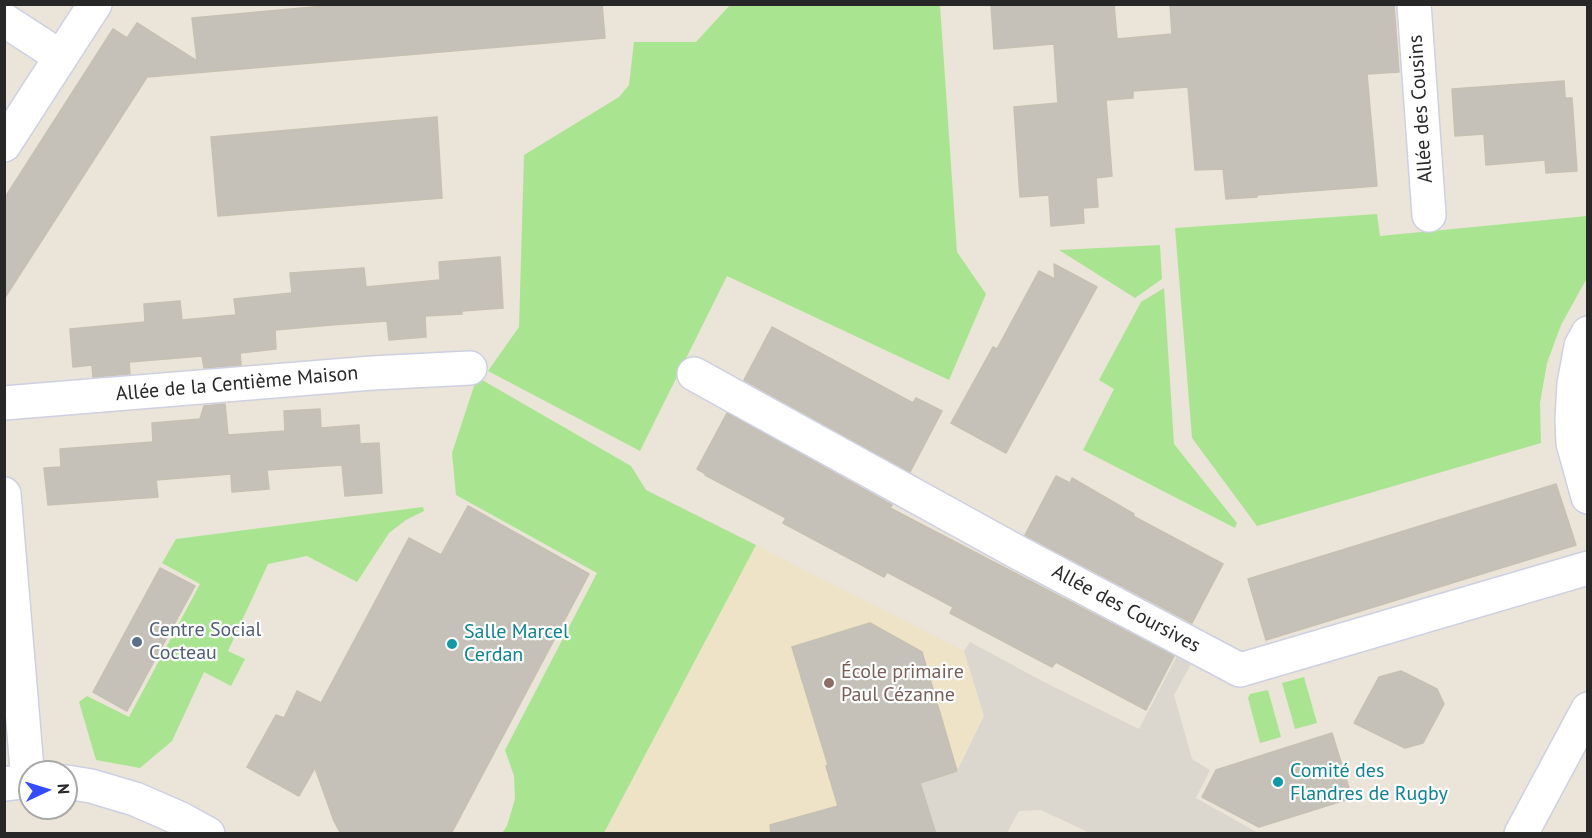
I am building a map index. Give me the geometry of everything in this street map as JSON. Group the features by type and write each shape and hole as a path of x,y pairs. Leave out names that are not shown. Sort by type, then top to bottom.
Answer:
{"street":[{"path":"4,145 95,4"},
{"name":"Allée des Cousins","path":"1414,4 1429,214"},
{"path":"4,20 61,57"},
{"path":"1587,333 1581,346 1574,384 1572,420 1573,443 1587,498"},
{"name":"Allée de la Centième Maison","path":"4,403 372,373 470,368"},
{"name":"Allée des Coursives","path":"694,374 1017,552 1240,670 1587,568"},
{"path":"4,494 20,760"},
{"path":"1521,834 1587,709"},
{"path":"78,784 135,799 181,819 208,834"}],"shaded area":[{"name":"École primaire Paul Cézanne","path":"756,545 964,651 984,716 957,771 936,833 604,834"},
{"path":"970,642 1139,729 1180,650 1195,657 1174,695 1192,759 1210,770 1196,798 1260,834 1090,833 1041,810 1019,811 1007,833 936,833 920,783 957,771 984,716 964,651"}],"green space":[{"path":"730,5 940,5 957,252 986,294 949,380 727,276 640,451 488,371 519,327 524,155 619,97 629,85 634,42 696,42"},
{"path":"1377,214 1380,236 1587,216 1587,278 1561,325 1547,363 1540,403 1541,443 1257,526 1192,438 1175,228"},
{"path":"1160,245 1162,279 1135,298 1059,250"},
{"path":"1164,288 1174,444 1237,523 1235,528 1083,450 1114,389 1099,380 1141,302"},
{"path":"477,377 631,466 646,490 756,545 604,833 502,833 507,826 515,799 514,776 505,750 597,573 456,495 452,453"},
{"path":"423,507 424,511 406,520 389,533 357,582 307,556 268,564 228,651 245,659 231,686 204,672 172,741 140,768 96,760 79,702 87,696 129,717 200,584 162,563 176,539"},
{"path":"1304,677 1317,723 1295,729 1282,683"},
{"path":"1268,690 1281,737 1260,743 1248,698 1250,694"}],"building":[{"path":"346,4 602,4 605,38 147,77 4,299 4,199 113,29 127,38 137,23 197,61 192,18"},
{"path":"991,4 1114,4 1117,39 1172,34 1170,4 1394,4 1399,72 1367,74 1377,186 1226,199 1223,169 1195,170 1188,87 1133,91 1133,98 1106,100 1112,176 1096,178 1098,207 1083,208 1084,223 1051,226 1049,195 1020,197 1014,107 1058,103 1054,44 994,49"},
{"path":"1564,81 1565,98 1572,98 1577,171 1546,173 1545,160 1486,165 1484,134 1455,136 1452,89"},
{"path":"437,117 442,198 218,216 211,137"},
{"path":"500,257 503,308 425,316 426,337 389,340 387,321 331,325 275,330 276,349 240,353 241,365 204,368 202,356 129,362 130,374 93,377 92,365 73,367 70,329 145,322 144,304 180,301 182,320 236,315 234,299 292,293 290,273 364,268 366,287 440,280 439,262"},
{"path":"1054,264 1097,287 1006,453 951,423 993,347 997,349 1039,271 1055,279"},
{"path":"772,327 913,403 916,398 942,411 910,472 744,380"},
{"path":"225,404 228,435 285,431 284,411 320,409 321,428 359,425 360,444 379,443 382,493 345,496 342,465 267,470 269,489 232,492 231,474 156,480 158,497 48,505 44,468 61,467 60,449 153,442 152,423 200,419 204,406"},
{"path":"727,413 892,505 890,508 1174,656 1146,710 1056,662 1052,667 950,613 953,607 887,572 884,577 783,523 786,518 705,475 697,469"},
{"path":"1056,476 1070,483 1072,478 1134,514 1133,516 1223,564 1192,623 1025,535"},
{"path":"1556,484 1576,545 1266,640 1248,579"},
{"name":"Salle Marcel Cerdan","path":"468,506 589,574 451,834 341,834 315,768 299,796 247,767 276,715 284,718 297,691 321,703 409,538 441,555"},
{"path":"160,568 195,586 127,711 93,692"},
{"path":"870,623 922,652 957,771 920,783 936,834 771,834 770,825 838,806 792,647"},
{"path":"1401,671 1437,689 1444,704 1423,743 1405,748 1354,723 1379,677"},
{"name":"Comité des Flandres de Rugby","path":"1332,733 1352,798 1259,827 1202,797 1216,770"}],"place":[{"name":"Centre Social Cocteau","path":"137,642"},
{"name":"Salle Marcel Cerdan","path":"452,644"},
{"name":"École primaire Paul Cézanne","path":"829,683"},
{"name":"Comité des Flandres de Rugby","path":"1278,782"}]}
